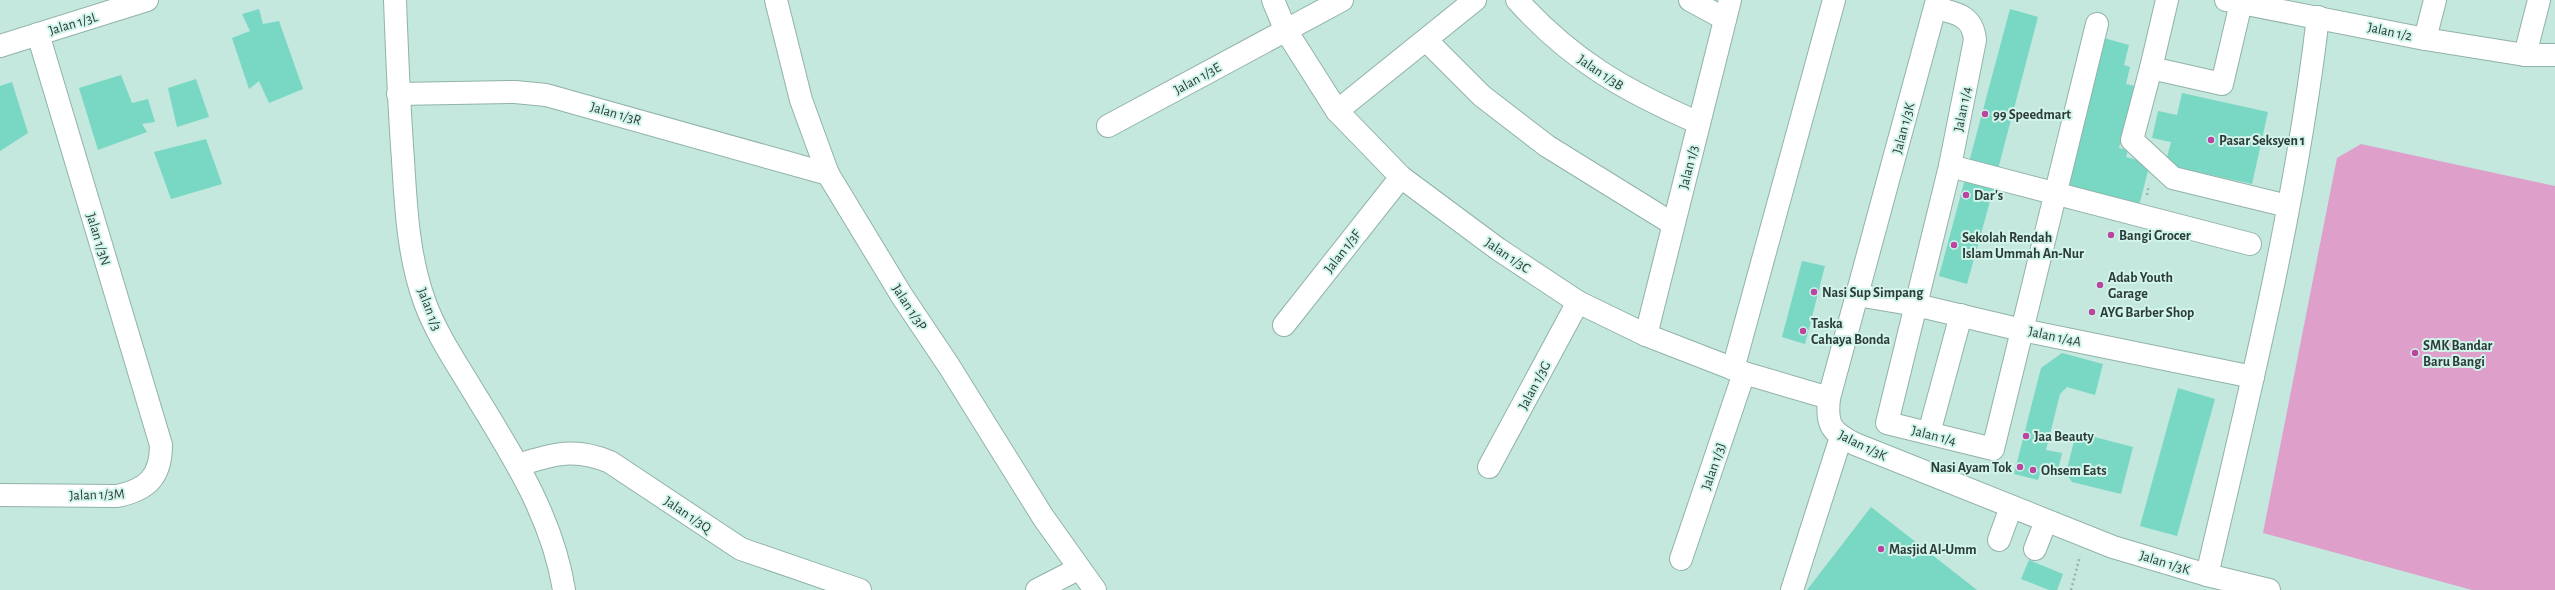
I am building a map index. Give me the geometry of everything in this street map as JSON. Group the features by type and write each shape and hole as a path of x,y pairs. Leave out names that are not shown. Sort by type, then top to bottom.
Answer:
{"street":[{"name":"Jalan 1/3L","path":"0,46 147,0"},
{"name":"Jalan 1/3","path":"395,0 398,94 407,229 414,265 424,300 440,336 518,465 542,514 560,565 564,590"},
{"name":"Jalan 1/3P","path":"776,0 801,100 828,174 902,296 949,366 1043,517 1078,569 1095,590"},
{"name":"Jalan 1/3C","path":"1273,0 1286,30 1337,111 1401,177 1498,249 1578,302 1646,335 1739,371 1829,398"},
{"name":"Jalan 1/3E","path":"1108,126 1342,0"},
{"path":"1337,111 1475,0"},
{"name":"Jalan 1/3B","path":"1517,0 1540,25 1591,68 1646,100 1699,123"},
{"path":"1690,0 1728,10"},
{"name":"Jalan 1/3J","path":"1681,558 1739,371 1834,0"},
{"path":"2167,0 2132,140 2173,178 2288,206"},
{"path":"2425,38 2435,0"},
{"path":"2525,55 2539,0"},
{"path":"2151,68 2222,84 2233,1"},
{"name":"Jalan 1/2","path":"2233,1 2326,12 2425,38 2525,55 2555,55"},
{"name":"Jalan 1/4","path":"1936,4 1965,18 1971,23 1975,40 1950,166 1887,424 1993,449 2097,24"},
{"name":"Jalan 1/3K","path":"1936,4 1829,398 1827,412 1830,426 1840,437 2113,547 2207,575 2269,590"},
{"name":"Jalan 1/3","path":"1646,335 1728,10"},
{"path":"2207,575 2252,377 2288,206 2308,94 2326,12"},
{"name":"Jalan 1/3N","path":"38,34 161,445"},
{"path":"1427,40 1482,96 1547,146 1673,224"},
{"name":"Jalan 1/3R","path":"398,94 515,92 546,95 828,174"},
{"path":"1950,166 2250,244"},
{"name":"Jalan 1/3F","path":"1284,325 1401,177"},
{"name":"Jalan 1/4A","path":"1858,295 1916,305 2022,330 2252,377"},
{"name":"Jalan 1/3G","path":"1489,468 1578,302"},
{"path":"1929,433 1961,315"},
{"path":"1792,590 1840,437"},
{"name":"Jalan 1/3M","path":"0,495 116,496 134,492 146,486 155,474 161,459 161,445"},
{"name":"Jalan 1/3Q","path":"518,465 553,454 592,454 610,462 741,548 860,590"},
{"path":"1998,540 2011,507"},
{"path":"2035,549 2046,521"},
{"path":"1037,590 1078,569"}],"path":[{"path":"2142,217 2155,161"},
{"path":"2072,590 2080,555"}],"shaded area":[{"name":"SMK Bandar Baru Bangi","path":"2361,144 2555,186 2555,590 2472,590 2263,533 2337,158"}],"building":[{"path":"259,9 263,24 279,21 303,89 269,103 259,81 249,89 232,38 250,31 242,14"},
{"path":"2010,9 2038,17 1997,173 1968,166"},
{"path":"2104,38 2129,45 2124,65 2130,67 2126,84 2135,86 2119,148 2128,150 2126,157 2150,163 2139,206 2066,187"},
{"path":"121,75 132,103 148,99 155,122 142,124 147,132 98,150 79,88"},
{"path":"196,79 209,117 177,127 168,88"},
{"path":"12,82 28,133 0,151 0,86"},
{"name":"Pasar Seksyen 1","path":"2182,93 2268,112 2252,184 2165,165 2171,142 2152,138 2158,111 2177,115"},
{"path":"206,139 222,184 171,199 154,152"},
{"path":"1965,179 1994,187 1967,284 1939,276"},
{"path":"1802,261 1825,266 1805,344 1782,337"},
{"path":"2062,353 2103,364 2095,395 2067,387 2060,394 2046,450 2062,453 2058,470 2042,466 2038,480 2014,474 2041,368"},
{"path":"2178,388 2215,399 2177,536 2140,526"},
{"path":"2083,434 2133,447 2121,494 2072,482 2066,473 2074,441"},
{"name":"Masjid Al-Umm","path":"1871,507 1977,590 1807,590"},
{"path":"2029,560 2063,574 2057,590 2049,590 2021,579"}],"place":[{"name":"99 Speedmart","path":"1985,114"},
{"name":"Pasar Seksyen 1","path":"2211,140"},
{"name":"Dar's","path":"1966,195"},
{"name":"Bangi Grocer","path":"2111,235"},
{"name":"Sekolah Rendah Islam Ummah An-Nur","path":"1954,245"},
{"name":"Adab Youth Garage","path":"2100,285"},
{"name":"Nasi Sup Simpang","path":"1814,292"},
{"name":"AYG Barber Shop","path":"2092,312"},
{"name":"Taska Cahaya Bonda","path":"1803,331"},
{"name":"SMK Bandar Baru Bangi","path":"2415,353"},
{"name":"Jaa Beauty","path":"2026,436"},
{"name":"Nasi Ayam Tok","path":"2020,467"},
{"name":"Ohsem Eats","path":"2033,470"},
{"name":"Masjid Al-Umm","path":"1881,549"}]}
